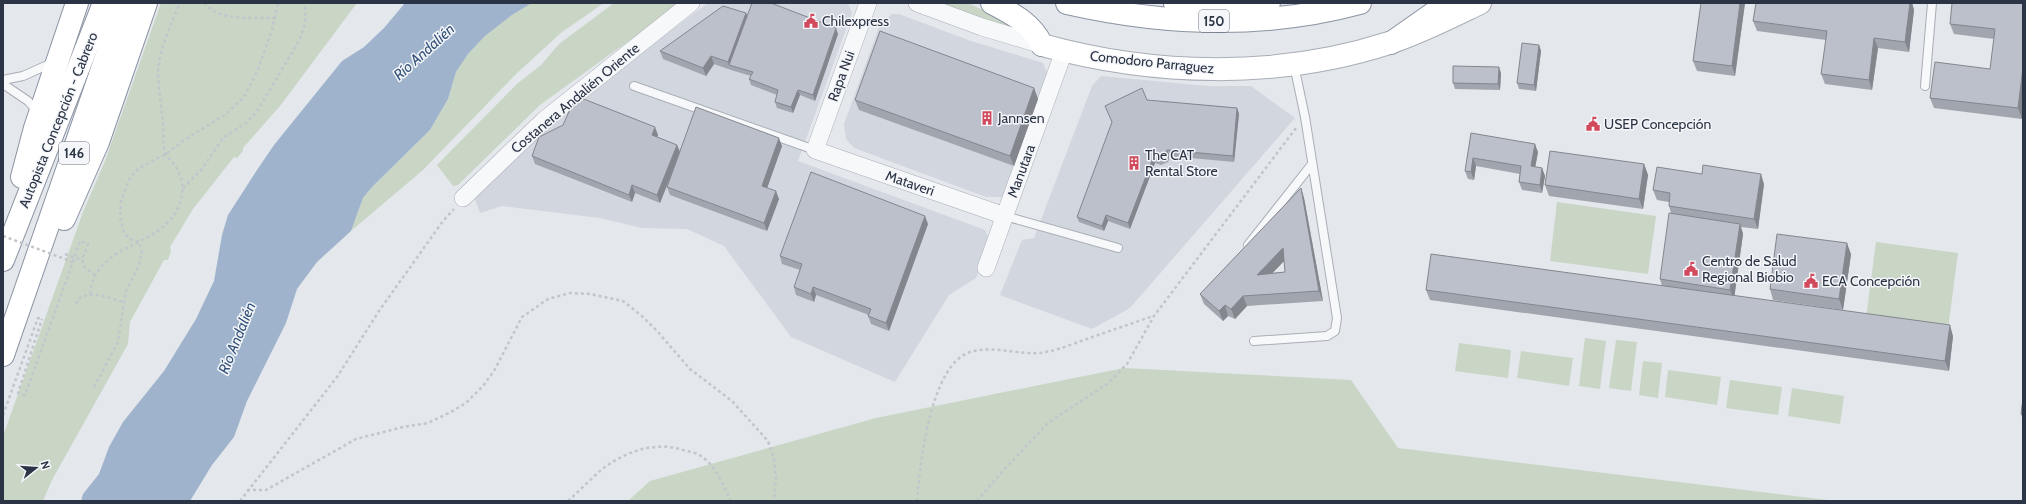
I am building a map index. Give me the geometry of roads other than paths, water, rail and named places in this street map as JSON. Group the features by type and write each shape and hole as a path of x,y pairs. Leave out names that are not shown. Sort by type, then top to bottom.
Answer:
{"main road":[{"path":"3,248 40,113 77,3"},
{"name":"Autopista Concepción - Cabrero","path":"3,260 104,3"},
{"name":"Autopista Concepción - Cabrero","path":"3,355 126,3"},
{"path":"22,302 53,245 89,164 107,117 146,3"},
{"path":"992,3 1025,22 1037,36 1042,45"},
{"name":"150","path":"1067,3 1135,15 1168,19 1229,22 1302,16 1360,3"},
{"name":"150","path":"1159,3 1209,6 1269,3"},
{"path":"1391,43 1448,3"},
{"name":"Comodoro Parraguez","path":"1042,45 1064,51 1135,63 1191,68 1259,67 1294,64 1347,55 1391,43 1480,3"}],"street":[{"name":"Costanera Andalién Oriente","path":"464,198 543,121 691,3"},
{"name":"Rapa Nui","path":"815,150 868,3"},
{"name":"Comodoro Parraguez","path":"917,3 982,27 1042,45"},
{"name":"Manutara","path":"986,268 1064,51"},
{"name":"Mataveri","path":"815,150 1005,216"}],"lane":[{"path":"1925,86 1932,3"},
{"path":"3,80 28,74 58,60"},
{"path":"1254,341 1327,336 1335,331 1337,318 1305,117 1294,64"},
{"path":"3,84 28,101 40,113"},
{"path":"634,86 815,150"},
{"path":"1244,249 1312,164"},
{"path":"1005,216 1118,248"}],"water":[{"name":"Río Andalién","path":"405,3 532,3 512,15 485,36 468,54 456,72 448,99 430,130 372,187 363,198 351,231 317,262 297,289 286,323 247,401 234,437 212,465 190,501 81,501 83,494 99,474 109,447 123,422 164,371 196,319 214,281 222,235 228,215 257,170 274,145 342,61 364,47 384,28"}],"place":[{"name":"Chilexpress","path":"811,21"},
{"name":"Jannsen","path":"987,118"},
{"name":"USEP Concepción","path":"1593,124"},
{"name":"The CAT Rental Store","path":"1134,163"},
{"name":"Centro de Salud Regional Biobio","path":"1691,269"},
{"name":"ECA Concepción","path":"1811,281"}]}
